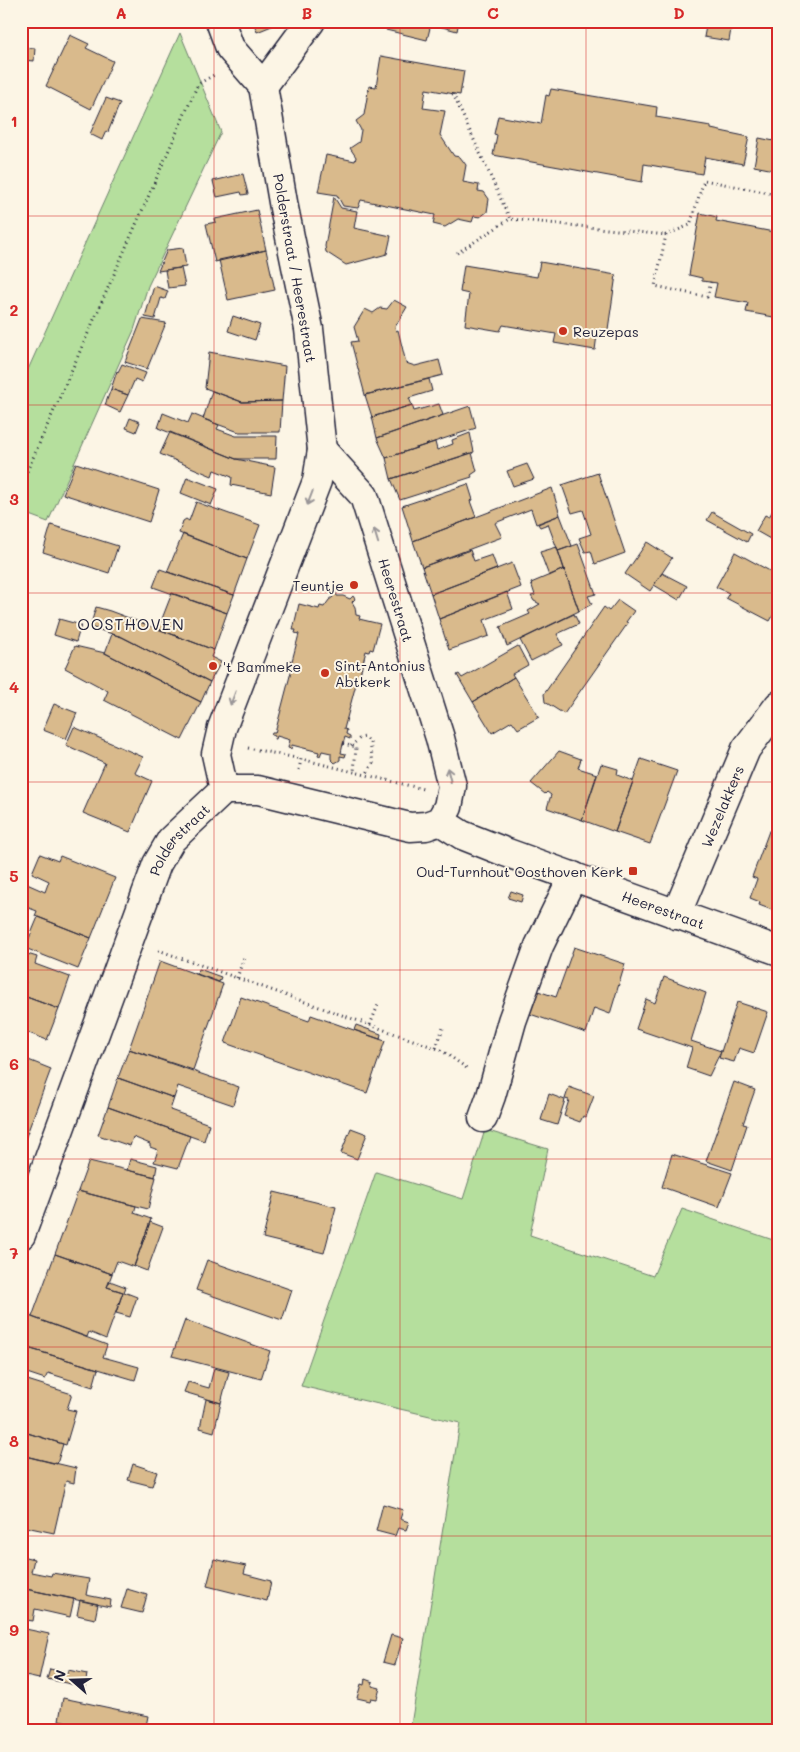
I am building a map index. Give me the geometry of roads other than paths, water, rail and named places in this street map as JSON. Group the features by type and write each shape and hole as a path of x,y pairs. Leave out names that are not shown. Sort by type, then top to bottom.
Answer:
{"street":[{"path":"220,21 230,48 263,86 311,21"},
{"name":"Polderstraat / Heerestraat","path":"263,86 284,208 309,329 322,450"},
{"path":"322,450 317,481 222,728 216,754 224,790 258,790 410,827 426,826 440,821"},
{"name":"Heerestraat","path":"322,450 364,496 440,738 452,786 448,807 440,821 462,835 676,915 779,951"},
{"name":"Wezelakkers","path":"676,915 746,749 779,705"},
{"name":"Polderstraat","path":"21,1236 157,864 171,840 224,790"},
{"path":"483,1118 512,1021 539,946 573,876"}],"place":[{"name":"Reuzepas","path":"563,331"},
{"name":"Teuntje","path":"354,585"},
{"name":"'t Bammeke","path":"213,666"},
{"name":"Sint-Antonius Abtkerk","path":"325,673"},
{"name":"Oud-Turnhout Oosthoven Kerk","path":"633,871"}],"district":[{"name":"OOSTHOVEN","path":"131,623"}]}
